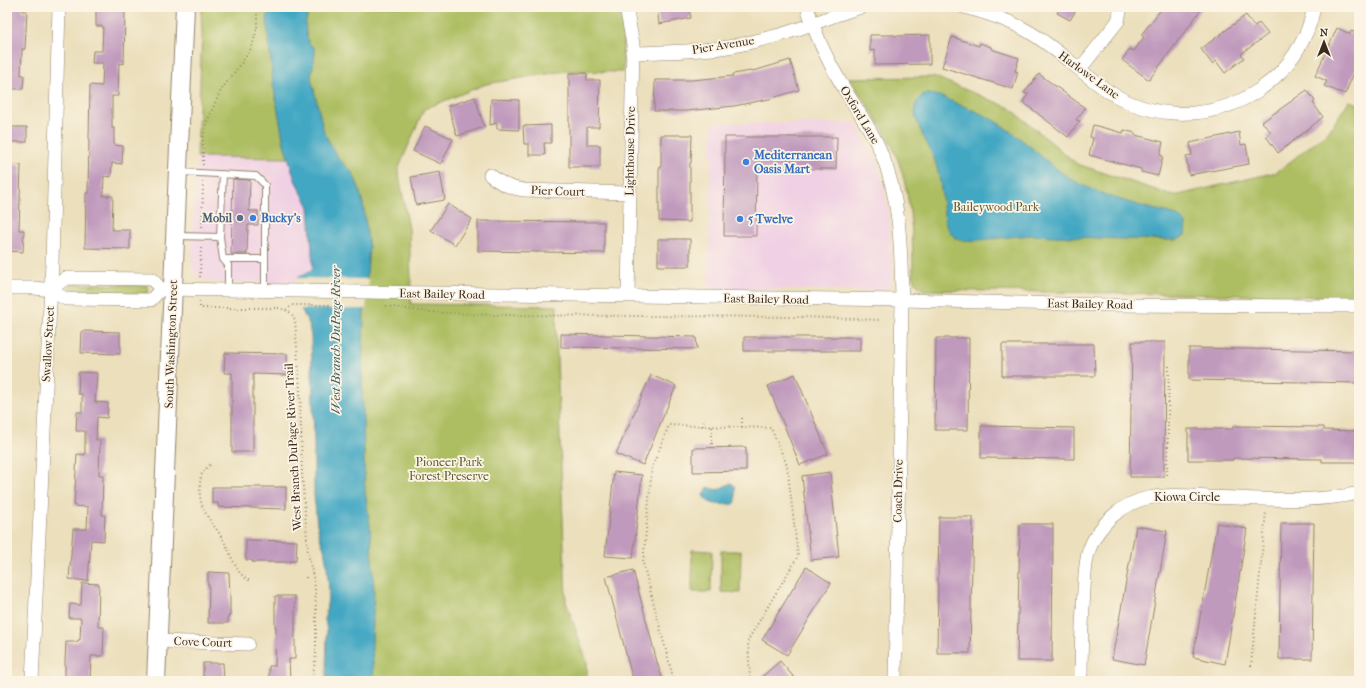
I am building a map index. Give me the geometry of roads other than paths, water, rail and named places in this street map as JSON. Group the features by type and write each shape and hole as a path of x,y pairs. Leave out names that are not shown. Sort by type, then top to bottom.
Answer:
{"main road":[{"name":"South Washington Street","path":"156,681 167,290 176,236 185,7"}],"street":[{"name":"Swallow Street","path":"32,681 53,248 59,7"},
{"name":"Lighthouse Drive","path":"626,7 632,44 628,296"},
{"name":"Oxford Lane","path":"807,7 825,56 869,128 881,151 888,171 896,206 900,243 902,300"},
{"path":"812,24 862,7"},
{"name":"Harlowe Lane","path":"964,7 992,15 1030,32 1107,90 1120,98 1148,109 1178,114 1208,111 1239,102 1254,94 1277,76 1287,65 1302,42 1311,21 1314,7"},
{"path":"1080,69 1118,20 1121,7"},
{"name":"Pier Avenue","path":"632,53 714,49 784,34 812,24"},
{"name":"Pier Court","path":"490,175 501,184 524,190 630,193"},
{"path":"7,288 35,288 50,290 66,299 151,300 167,290 152,279 66,278 50,290"},
{"name":"East Bailey Road","path":"167,290 265,290 902,300 1106,305 1359,306"},
{"name":"Coach Drive","path":"895,681 902,300"},
{"name":"Kiowa Circle","path":"1080,674 1086,565 1092,543 1100,529 1113,515 1148,497 1180,496 1301,499 1344,496 1359,493"},
{"name":"Cove Court","path":"158,641 248,644"}],"lane":[{"path":"178,172 256,176 265,185 265,290"},
{"path":"223,174 220,237 223,259 228,265 228,290"},
{"path":"176,236 220,237"},
{"path":"223,259 264,259"}],"water":[{"name":"West Branch DuPage River","path":"268,7 311,7 306,21 306,29 309,44 314,47 315,55 311,77 324,132 338,158 352,172 358,185 363,203 369,248 364,314 362,381 365,491 370,525 374,591 372,646 374,681 326,681 327,632 325,619 329,591 327,566 317,524 314,495 311,337 309,324 300,307 298,277 310,271 313,267 309,207 295,180 284,144 273,84 267,22"},
{"path":"924,94 933,94 941,97 976,111 993,120 1013,133 1054,167 1079,184 1097,192 1178,216 1186,223 1185,235 1176,240 1031,235 968,241 955,238 946,225 940,179 936,164 916,118 916,105 918,100"},
{"path":"731,483 735,486 736,502 734,504 712,503 705,499 703,495 708,487 717,490"}],"place":[{"name":"Mediterranean Oasis Mart","path":"746,162"},
{"name":"Mobil","path":"240,218"},
{"name":"Bucky's","path":"253,218"},
{"name":"5 Twelve","path":"740,219"}],"park label":[{"name":"Baileywood Park","path":"996,207"},
{"name":"Pioneer Park Forest Preserve","path":"449,469"}]}
